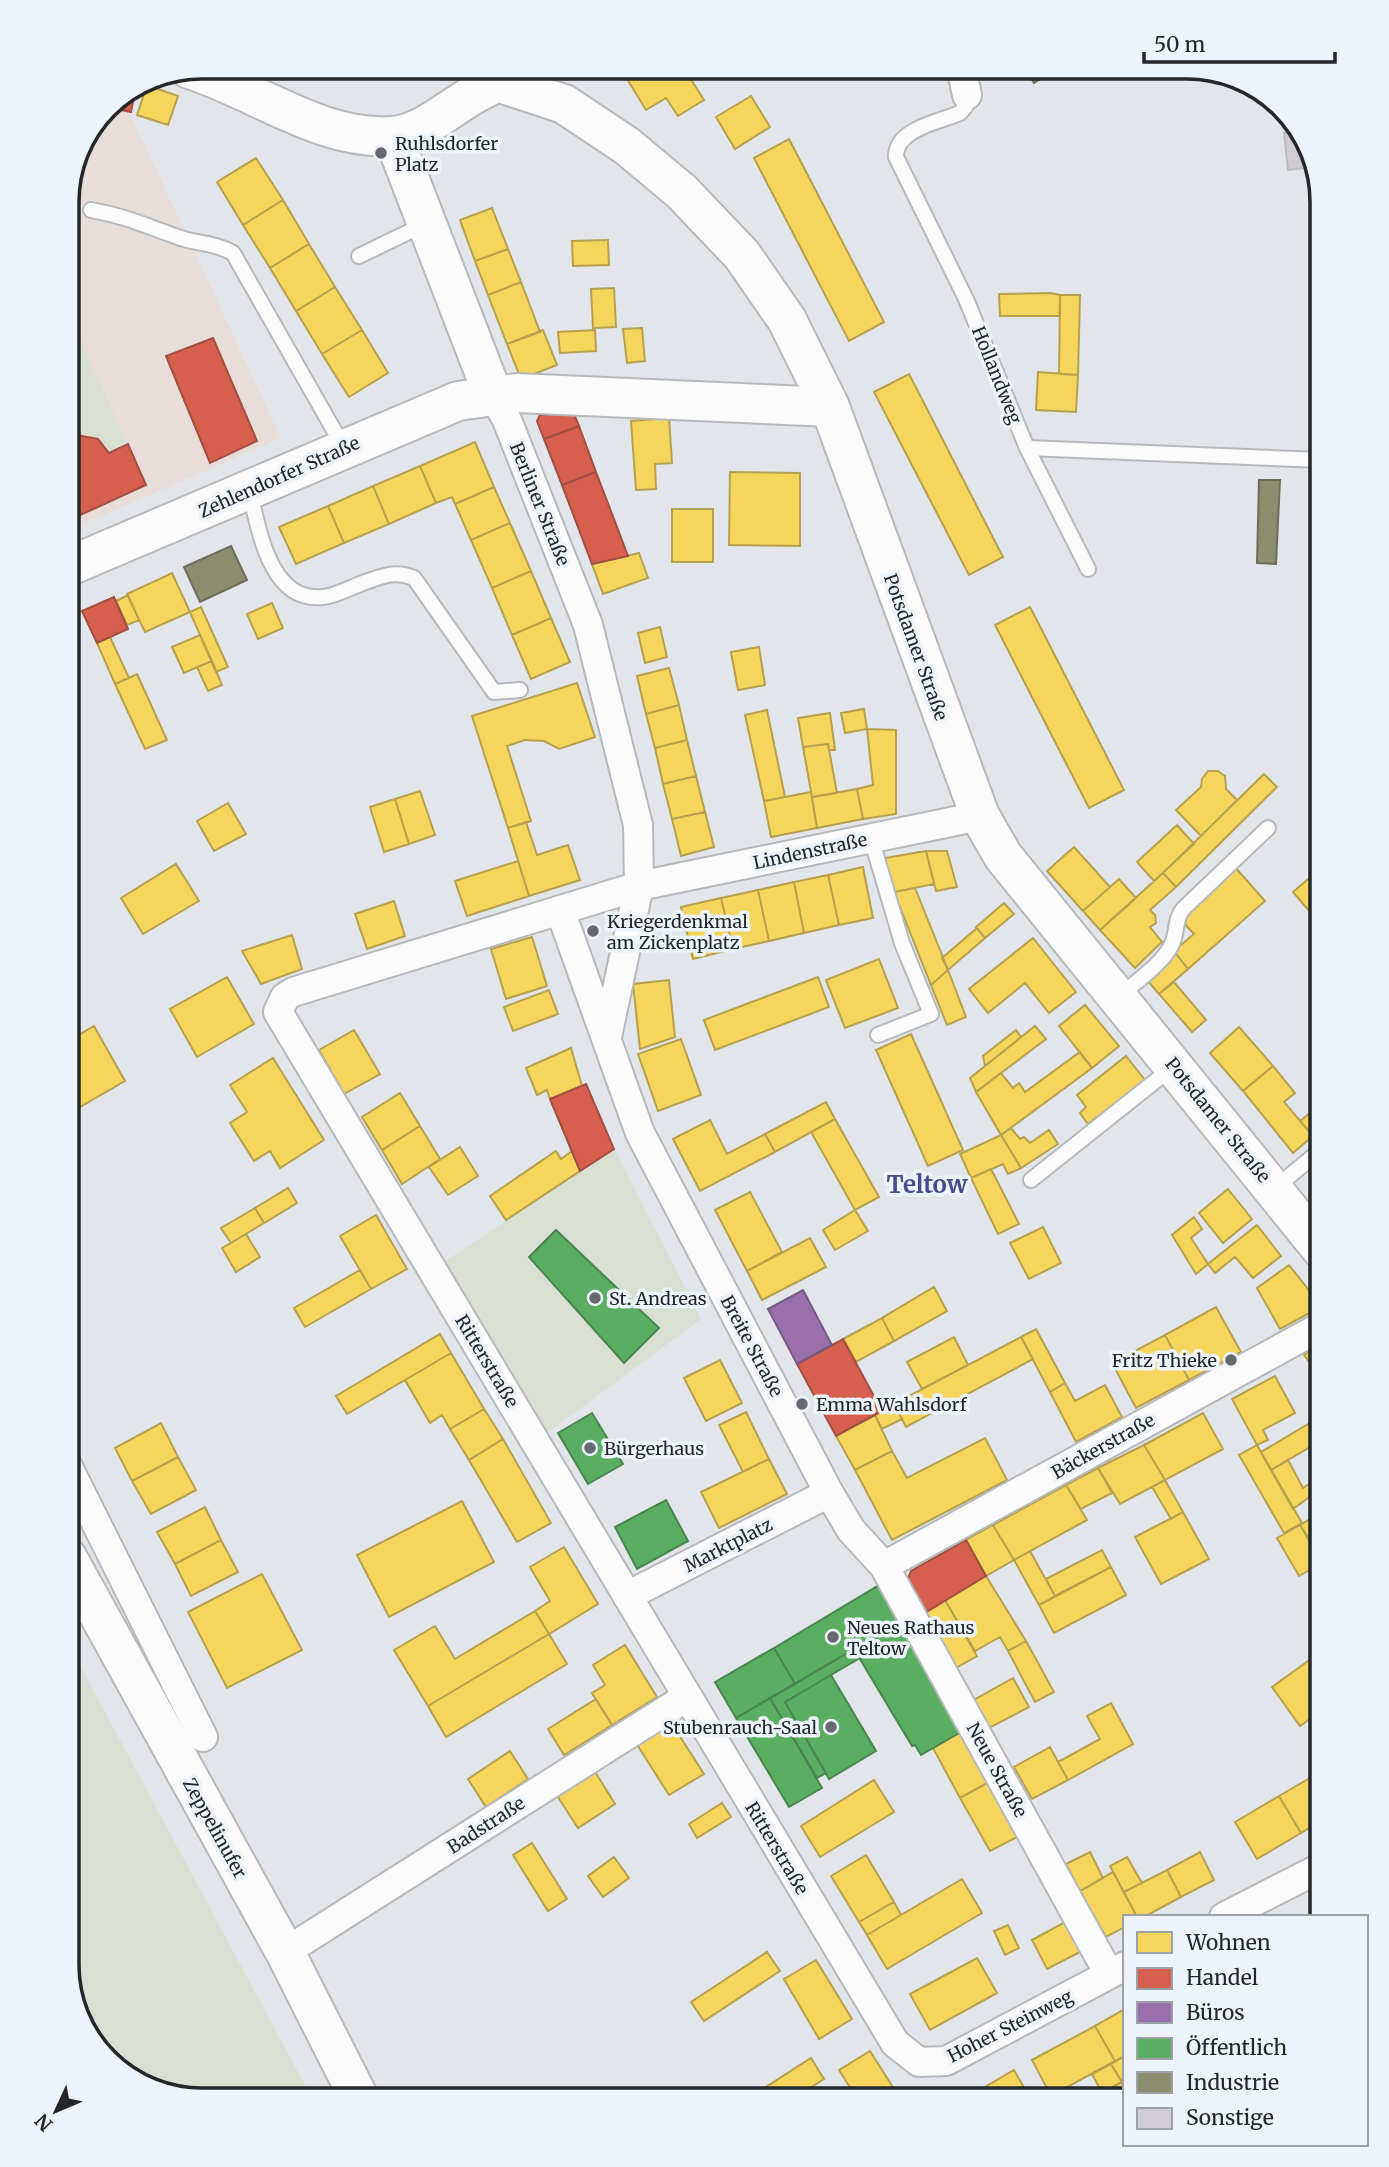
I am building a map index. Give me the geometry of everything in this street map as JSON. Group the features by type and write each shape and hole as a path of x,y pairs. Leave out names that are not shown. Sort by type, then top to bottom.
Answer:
{"street":[{"path":"221,79 313,120 354,133 393,136 422,127 489,79"},
{"name":"Potsdamer Straße","path":"513,79 564,104 627,146 682,191 742,255 787,320 830,407 980,817 1003,856 1026,886 1310,1235"},
{"name":"Hollandweg","path":"964,79 967,95"},
{"name":"Berliner Straße","path":"393,136 493,395 507,420 588,625 638,825 639,886"},
{"path":"493,395 516,393 652,397 830,407"},
{"name":"Zehlendorfer Straße","path":"79,562 458,401 493,395"},
{"name":"Lindenstraße","path":"639,886 980,817"},
{"path":"607,1037 639,886"},
{"name":"Ritterstraße","path":"639,886 293,992 285,997 278,1012 895,2043"},
{"name":"Breite Straße","path":"560,910 640,1133 829,1493 851,1530 884,1566"},
{"name":"Bäckerstraße","path":"884,1566 1310,1333"},
{"path":"79,1491 203,1737"},
{"name":"Marktplatz","path":"627,1596 829,1493"},
{"name":"Neue Straße","path":"884,1566 1117,1970"},
{"name":"Zeppelinufer","path":"79,1580 285,1952 354,2088"},
{"name":"Badstraße","path":"285,1952 687,1697"},
{"path":"1228,1915 1310,1873"},
{"name":"Hoher Steinweg","path":"895,2043 919,2062 946,2062 1117,1970"}],"lane":[{"name":"Hollandweg","path":"967,95 966,106 960,113 902,137 897,146 896,157 966,299 1027,449"},
{"path":"91,211 147,223 177,237 218,244 233,253 344,448"},
{"path":"359,256 428,223"},
{"path":"1088,569 1027,449 1310,460"},
{"path":"248,488 270,565 279,577 310,597 324,597 391,573 414,578 494,692 520,690"},
{"path":"1118,998 1166,954 1172,944 1177,916 1182,909 1268,828"},
{"path":"871,838 902,943 931,1014 878,1035"},
{"path":"1031,1180 1174,1066"},
{"path":"1274,1189 1310,1159"}],"shaded area":[{"path":"126,105 281,438 79,526 79,194 85,162 91,147 104,127"},
{"path":"79,338 128,444 109,453 101,442 91,436 80,435"},
{"path":"615,1150 701,1319 542,1437 439,1265"},
{"path":"79,1663 307,2088 194,2088 162,2082 147,2076 121,2058 91,2020 85,2005 79,1973"}],"building: Wohnen":[{"path":"627,79 691,79 704,100 678,116 666,98 646,110"},
{"path":"155,88 178,96 168,125 137,115 144,93"},
{"path":"751,96 770,127 735,149 716,117"},
{"path":"789,139 884,322 849,341 754,158"},
{"path":"256,158 283,200 243,225 217,182"},
{"path":"283,200 309,244 270,268 243,225"},
{"path":"492,208 508,249 475,261 460,220"},
{"path":"608,240 609,265 573,266 572,241"},
{"path":"309,244 335,287 296,311 270,268"},
{"path":"508,249 521,282 488,295 475,261"},
{"path":"521,282 540,332 507,344 488,295"},
{"path":"335,287 362,330 322,354 296,311"},
{"path":"614,288 616,327 593,328 591,289"},
{"path":"999,294 1060,295 1060,316 1000,316"},
{"path":"1060,295 1080,295 1078,375 1059,374"},
{"path":"642,328 645,361 627,363 623,329"},
{"path":"362,330 388,373 349,397 322,354"},
{"path":"543,330 557,365 521,379 507,344"},
{"path":"595,330 596,351 560,353 558,332"},
{"path":"1038,372 1078,375 1076,412 1036,410"},
{"path":"909,374 1003,557 969,575 874,392"},
{"path":"669,418 672,463 655,464 656,489 636,490 631,421"},
{"path":"475,442 494,487 455,504 452,497 436,503 420,466"},
{"path":"420,466 436,503 389,524 373,486"},
{"path":"730,472 800,473 800,546 729,545"},
{"path":"373,486 389,524 344,543 328,506"},
{"path":"494,487 510,523 471,540 455,504"},
{"path":"328,506 344,543 296,564 279,527"},
{"path":"672,509 713,509 713,562 672,562"},
{"path":"510,523 531,571 492,588 471,540"},
{"path":"639,553 648,578 603,594 592,564"},
{"path":"531,571 551,618 512,635 492,588"},
{"path":"172,573 190,612 145,632 127,594"},
{"path":"128,595 139,620 127,625 116,601"},
{"path":"272,603 283,628 258,639 247,614"},
{"path":"201,607 228,667 216,672 190,612"},
{"path":"1030,607 1124,790 1089,808 995,625"},
{"path":"551,618 570,662 531,679 512,635"},
{"path":"660,627 667,657 645,663 638,633"},
{"path":"200,635 212,661 184,673 172,647"},
{"path":"110,637 129,678 115,684 97,643"},
{"path":"759,647 765,685 738,690 731,652"},
{"path":"212,661 222,685 208,691 197,667"},
{"path":"669,668 679,705 646,714 637,676"},
{"path":"137,674 167,740 145,749 115,684"},
{"path":"577,683 595,737 559,749 544,741 525,740 507,746 531,821 508,828 472,716"},
{"path":"679,705 687,740 655,748 646,714"},
{"path":"864,709 867,729 845,733 841,713"},
{"path":"767,710 785,797 764,801 745,715"},
{"path":"830,713 835,750 829,750 828,744 803,747 798,718"},
{"path":"867,729 896,730 896,814 863,819 857,789 873,785"},
{"path":"687,740 696,776 663,784 655,748"},
{"path":"828,744 837,793 812,797 803,747"},
{"path":"1208,771 1218,771 1225,776 1226,789 1237,800 1201,836 1176,810 1201,787 1202,779"},
{"path":"1264,774 1277,787 1176,887 1163,873"},
{"path":"696,776 705,812 672,819 663,784"},
{"path":"857,789 863,819 817,828 812,797"},
{"path":"420,791 435,835 409,844 395,799"},
{"path":"811,792 817,828 771,837 764,801"},
{"path":"395,799 409,844 384,852 370,807"},
{"path":"228,803 246,834 214,851 197,821"},
{"path":"705,812 714,847 681,856 672,819"},
{"path":"526,822 537,855 568,845 580,880 529,896 508,828"},
{"path":"1177,825 1194,844 1154,881 1137,862"},
{"path":"1074,847 1110,887 1083,911 1047,871"},
{"path":"926,851 947,851 957,887 936,891"},
{"path":"926,851 934,884 894,892 885,858"},
{"path":"518,861 529,896 467,916 455,881"},
{"path":"176,864 199,901 143,934 121,898"},
{"path":"1234,866 1265,901 1188,969 1174,951 1194,934 1180,919"},
{"path":"863,867 873,918 839,925 828,875"},
{"path":"1163,873 1176,887 1150,910 1155,915 1156,923 1150,927 1162,942 1135,968 1100,930"},
{"path":"828,875 839,925 804,933 794,882"},
{"path":"1310,877 1310,912 1293,892"},
{"path":"1119,879 1136,898 1100,930 1083,911"},
{"path":"794,882 804,933 769,941 758,890"},
{"path":"915,888 948,970 931,985 894,892"},
{"path":"758,890 769,941 733,949 721,898"},
{"path":"721,898 733,949 693,959 681,907"},
{"path":"394,901 405,936 367,949 355,914"},
{"path":"1004,903 1014,914 985,938 976,927"},
{"path":"977,928 985,938 948,970 942,958"},
{"path":"292,935 302,969 261,984 242,951"},
{"path":"532,937 547,986 506,999 491,949"},
{"path":"1033,938 1076,992 1049,1013 1025,983 988,1013 969,989"},
{"path":"1176,954 1188,969 1159,994 1147,980"},
{"path":"879,959 898,1008 845,1028 826,980"},
{"path":"948,970 966,1017 947,1025 931,985"},
{"path":"227,977 254,1024 197,1057 170,1009"},
{"path":"818,977 829,1007 715,1050 704,1020"},
{"path":"669,980 675,1037 640,1049 633,984"},
{"path":"1174,982 1206,1020 1192,1032 1159,994"},
{"path":"549,990 558,1014 513,1031 504,1007"},
{"path":"1085,1005 1119,1046 1092,1068 1059,1026"},
{"path":"94,1026 125,1081 79,1108 79,1035"},
{"path":"1035,1026 1046,1039 976,1092 970,1078"},
{"path":"1239,1027 1273,1066 1243,1091 1210,1053"},
{"path":"354,1030 380,1074 344,1094 319,1050"},
{"path":"1016,1030 1021,1037 985,1066 983,1056"},
{"path":"911,1034 963,1150 928,1166 876,1050"},
{"path":"681,1039 701,1095 658,1111 638,1054"},
{"path":"571,1048 582,1086 550,1099 547,1090 537,1095 526,1068"},
{"path":"1080,1052 1092,1068 1001,1135 976,1092 1001,1073 1013,1088 1019,1083 1025,1092"},
{"path":"1126,1056 1145,1080 1088,1124 1080,1113 1086,1107 1077,1095"},
{"path":"273,1058 324,1140 280,1168 270,1151 254,1161 230,1123 247,1112 230,1085"},
{"path":"1273,1066 1295,1093 1284,1102 1310,1132 1310,1139 1293,1153 1243,1091"},
{"path":"400,1093 420,1126 382,1150 362,1117"},
{"path":"826,1102 835,1119 775,1152 765,1134"},
{"path":"1310,1113 1310,1133 1300,1121"},
{"path":"835,1119 879,1197 855,1210 811,1132"},
{"path":"710,1120 727,1154 765,1134 775,1152 700,1191 673,1139"},
{"path":"420,1126 440,1159 402,1184 382,1150"},
{"path":"1011,1128 1020,1139 1024,1137 1030,1143 1049,1130 1058,1144 1021,1168 1001,1135"},
{"path":"1001,1135 1021,1168 1008,1174 1003,1164 971,1178 960,1154"},
{"path":"460,1147 478,1176 448,1195 429,1167"},
{"path":"556,1151 561,1159 572,1151 580,1171 506,1220 490,1196"},
{"path":"991,1169 1019,1224 998,1234 971,1178"},
{"path":"288,1188 297,1203 264,1223 255,1208"},
{"path":"1228,1189 1252,1219 1223,1243 1199,1213"},
{"path":"750,1192 782,1252 747,1271 715,1210"},
{"path":"255,1208 264,1223 231,1243 221,1228"},
{"path":"855,1210 868,1231 835,1250 823,1230"},
{"path":"376,1215 407,1269 371,1289 340,1236"},
{"path":"1194,1217 1202,1229 1191,1238 1208,1264 1196,1274 1172,1235"},
{"path":"1257,1225 1281,1256 1253,1278 1235,1257 1215,1273 1208,1264"},
{"path":"1043,1227 1061,1263 1029,1279 1010,1243"},
{"path":"246,1234 260,1257 236,1272 222,1248"},
{"path":"810,1238 826,1267 762,1300 747,1271"},
{"path":"1289,1265 1310,1292 1310,1313 1280,1329 1257,1288"},
{"path":"360,1270 371,1289 305,1327 294,1308"},
{"path":"934,1287 947,1311 894,1341 882,1318"},
{"path":"1216,1307 1241,1352 1189,1380 1165,1335"},
{"path":"882,1318 894,1341 856,1362 843,1339"},
{"path":"1036,1329 1065,1383 1050,1392 1021,1337"},
{"path":"440,1334 451,1353 347,1414 336,1396"},
{"path":"1165,1335 1189,1380 1136,1408 1112,1363"},
{"path":"954,1337 968,1365 922,1389 907,1362"},
{"path":"1021,1337 1033,1359 906,1427 894,1404"},
{"path":"1310,1351 1310,1363 1304,1355"},
{"path":"451,1353 484,1409 450,1429 442,1415 430,1423 405,1380"},
{"path":"720,1360 742,1403 706,1421 684,1378"},
{"path":"1275,1376 1295,1413 1263,1430 1268,1440 1257,1445 1232,1399"},
{"path":"1065,1383 1075,1401 1105,1385 1122,1417 1076,1442 1050,1392"},
{"path":"894,1404 902,1419 882,1429 875,1415"},
{"path":"484,1409 503,1439 469,1460 450,1429"},
{"path":"746,1412 769,1459 743,1472 719,1425"},
{"path":"1203,1413 1223,1449 1165,1480 1144,1445"},
{"path":"875,1415 892,1451 855,1470 836,1436"},
{"path":"161,1423 178,1457 132,1481 115,1448"},
{"path":"1310,1423 1310,1447 1271,1470 1261,1452"},
{"path":"985,1438 1007,1480 892,1540 855,1470 892,1451 907,1478"},
{"path":"503,1439 551,1523 517,1542 469,1460"},
{"path":"1144,1445 1165,1480 1120,1504 1098,1468"},
{"path":"1257,1445 1302,1523 1284,1533 1239,1455"},
{"path":"178,1457 196,1490 151,1514 132,1481"},
{"path":"769,1459 787,1494 719,1528 701,1492"},
{"path":"1288,1460 1303,1488 1310,1483 1310,1497 1293,1509 1271,1470"},
{"path":"1098,1468 1112,1493 1081,1509 1066,1485"},
{"path":"1165,1480 1183,1512 1171,1519 1152,1487"},
{"path":"1066,1485 1087,1520 1014,1560 993,1525"},
{"path":"462,1501 494,1562 389,1617 357,1555"},
{"path":"205,1507 221,1540 175,1564 157,1532"},
{"path":"1183,1512 1209,1559 1161,1584 1135,1537"},
{"path":"1310,1519 1310,1540 1300,1525"},
{"path":"993,1525 1014,1560 986,1576 966,1540"},
{"path":"1300,1525 1310,1542 1310,1570 1299,1576 1277,1538"},
{"path":"221,1540 238,1572 191,1596 175,1564"},
{"path":"564,1547 598,1604 549,1634 535,1611 550,1601 530,1567"},
{"path":"1102,1550 1111,1567 1055,1596 1046,1579"},
{"path":"1030,1551 1055,1596 1039,1605 1014,1560"},
{"path":"1111,1567 1126,1595 1054,1633 1039,1605"},
{"path":"262,1574 302,1650 227,1688 188,1612"},
{"path":"986,1576 1026,1641 1008,1651 1000,1637 975,1651 945,1600"},
{"path":"945,1600 977,1656 954,1669 923,1614"},
{"path":"535,1611 549,1634 428,1706 394,1650 435,1626 455,1659"},
{"path":"549,1634 567,1664 446,1737 428,1706"},
{"path":"1026,1641 1054,1692 1035,1702 1008,1651"},
{"path":"625,1645 657,1697 612,1725 592,1693 605,1685 593,1665"},
{"path":"1310,1660 1310,1719 1300,1726 1272,1687"},
{"path":"1013,1678 1029,1707 987,1729 972,1701"},
{"path":"596,1699 612,1725 564,1755 548,1729"},
{"path":"1111,1703 1133,1744 1068,1780 1058,1762 1100,1739 1087,1716"},
{"path":"670,1721 704,1774 669,1795 636,1743"},
{"path":"961,1732 989,1782 960,1798 933,1748"},
{"path":"1050,1747 1068,1780 1032,1799 1014,1767"},
{"path":"510,1751 528,1779 486,1807 468,1779"},
{"path":"594,1770 615,1804 578,1828 556,1794"},
{"path":"1310,1778 1310,1827 1301,1833 1279,1796"},
{"path":"874,1780 894,1812 820,1857 801,1826"},
{"path":"989,1782 1019,1836 990,1851 960,1798"},
{"path":"1279,1796 1301,1833 1257,1859 1235,1822"},
{"path":"722,1803 731,1817 697,1838 689,1824"},
{"path":"532,1843 567,1899 548,1911 513,1855"},
{"path":"1090,1852 1103,1878 1080,1891 1066,1864"},
{"path":"1200,1852 1214,1880 1181,1897 1167,1870"},
{"path":"866,1855 894,1902 859,1922 831,1876"},
{"path":"614,1857 629,1878 603,1897 588,1876"},
{"path":"1127,1857 1142,1883 1124,1892 1110,1866"},
{"path":"1167,1870 1181,1897 1148,1915 1136,1915 1124,1892"},
{"path":"1113,1872 1136,1915 1123,1915 1123,1928 1106,1937 1080,1891"},
{"path":"962,1879 982,1913 887,1969 867,1935"},
{"path":"894,1902 901,1915 867,1935 859,1922"},
{"path":"1067,1921 1082,1951 1047,1969 1032,1940"},
{"path":"1008,1925 1019,1948 1005,1955 994,1931"},
{"path":"767,1952 780,1971 704,2021 691,2002"},
{"path":"977,1958 997,1993 930,2030 910,1994"},
{"path":"816,1960 852,2019 819,2039 784,1979"},
{"path":"1123,2010 1123,2057 1115,2061 1095,2026"},
{"path":"1095,2026 1115,2061 1066,2088 1047,2088 1032,2060"},
{"path":"870,2051 893,2088 850,2088 839,2070"},
{"path":"1123,2057 1123,2082 1122,2082 1111,2064"},
{"path":"811,2058 824,2079 810,2088 764,2088"},
{"path":"1111,2064 1122,2082 1111,2088 1099,2088 1092,2074"},
{"path":"1014,2070 1024,2088 983,2088"},
{"path":"1122,2082 1123,2088 1111,2088"}],"building: Handel":[{"path":"133,100 131,112 120,110"},
{"path":"213,338 257,441 210,463 166,356"},
{"path":"573,412 579,426 544,439 537,421 540,415"},
{"path":"579,426 596,472 562,485 544,439"},
{"path":"79,436 98,439 109,453 128,444 146,485 79,516"},
{"path":"596,472 628,556 592,564 562,485"},
{"path":"114,597 128,629 97,643 82,611"},
{"path":"586,1084 614,1149 580,1171 550,1099"},
{"path":"843,1339 882,1411 836,1436 797,1364"},
{"path":"966,1540 986,1576 923,1614 906,1584 911,1571"}],"building: Büros":[{"path":"803,1290 832,1345 797,1364 768,1309"}],"building: Öffentlich":[{"name":"St. Andreas","path":"556,1230 659,1328 624,1363 529,1257"},
{"name":"Bürgerhaus","path":"592,1413 623,1464 588,1484 558,1433"},
{"path":"666,1500 688,1541 637,1569 615,1527"},
{"name":"Neues Rathaus Teltow","path":"881,1584 902,1621 795,1684 774,1648"},
{"path":"892,1626 898,1636 905,1633 961,1732 921,1755 915,1745 912,1746 854,1649"},
{"path":"774,1648 795,1684 736,1718 715,1682"},
{"path":"854,1649 860,1658 785,1702 826,1773 817,1778 770,1698"},
{"name":"Stubenrauch-Saal","path":"831,1675 876,1751 829,1779 785,1702"},
{"path":"770,1698 822,1788 789,1807 736,1718"}],"building: Industrie":[{"path":"1259,480 1280,480 1276,564 1257,563"},
{"path":"231,546 247,580 200,602 184,567"}],"building: Sonstige":[{"path":"1289,132 1298,147 1305,168 1288,170 1284,133"}],"place":[{"name":"Ruhlsdorfer Platz","path":"381,153"},
{"name":"Kriegerdenkmal am Zickenplatz","path":"593,931"},
{"name":"St. Andreas","path":"595,1298"},
{"name":"Fritz Thieke","path":"1231,1360"},
{"name":"Emma Wahlsdorf","path":"802,1404"},
{"name":"Bürgerhaus","path":"590,1448"},
{"name":"Neues Rathaus Teltow","path":"833,1637"},
{"name":"Stubenrauch-Saal","path":"831,1727"}],"district":[{"name":"Teltow","path":"927,1184"}]}
